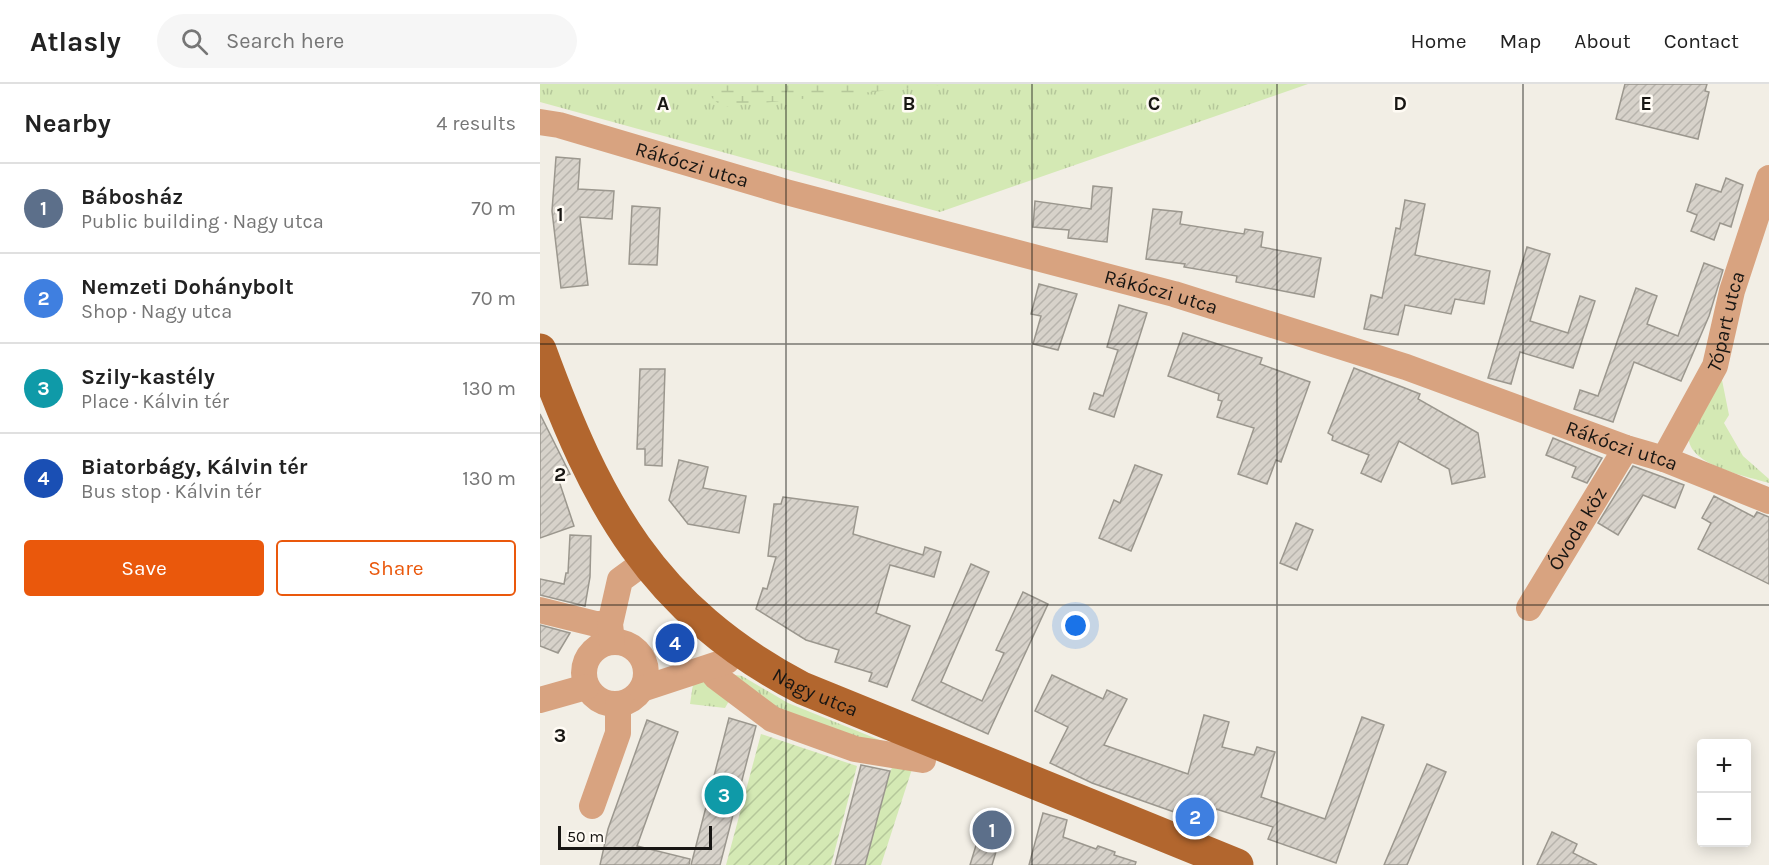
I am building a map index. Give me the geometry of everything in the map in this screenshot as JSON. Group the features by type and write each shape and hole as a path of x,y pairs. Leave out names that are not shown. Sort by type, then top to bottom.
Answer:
{"main road":[{"name":"Nagy utca","path":"540,350 589,472 620,525 646,561 687,610 744,654 769,670 823,696 1237,865"}],"street":[{"name":"Rákóczi utca","path":"540,122 559,125 786,192 1174,294 1406,368 1626,448 1664,459 1769,501"},
{"name":"Tópart utca","path":"1664,459 1715,366 1732,291 1769,178"},
{"name":"Óvoda köz","path":"1529,608 1626,448"},
{"path":"540,610 596,624 611,633 631,646 639,653 646,670 642,689 636,697 618,705 599,701 586,687 583,668 587,658 611,633 620,580 646,561"},
{"path":"642,689 712,667 744,654"},
{"path":"712,667 715,676 772,719 855,749 923,760"},
{"path":"540,699 586,687"},
{"path":"592,806 618,733 618,705"}],"green space":[{"path":"540,84 1308,84 940,212 540,102"},
{"path":"697,84 950,84 722,107"},
{"path":"1720,370 1729,415 1724,423 1743,456 1769,479 1769,483 1718,467 1696,453 1690,444 1689,433 1694,418"},
{"path":"717,672 742,676 788,703 887,743 884,749 733,694 725,708 690,704 694,678"},
{"path":"761,734 857,766 831,865 726,865"},
{"path":"895,764 912,769 881,865 865,865 890,771"}],"building":[{"path":"1625,84 1707,84 1705,91 1709,92 1698,139 1616,119"},
{"path":"556,157 580,159 578,189 614,191 612,219 580,217 588,285 561,288 552,211"},
{"path":"1726,178 1743,185 1731,227 1720,223 1714,240 1691,231 1697,215 1687,211 1696,184 1721,192"},
{"path":"1093,186 1112,188 1107,242 1068,238 1069,230 1033,227 1035,201 1091,209"},
{"path":"1405,200 1425,204 1415,255 1490,271 1484,304 1455,299 1451,314 1405,305 1398,335 1364,329 1371,295 1382,298 1396,228 1400,229"},
{"path":"632,206 660,208 657,265 629,264"},
{"path":"1153,209 1182,212 1180,224 1244,234 1245,229 1263,232 1261,247 1321,258 1314,297 1236,282 1237,276 1184,267 1185,264 1146,259"},
{"path":"1527,247 1550,254 1530,321 1568,333 1580,296 1595,301 1573,368 1520,352 1511,384 1488,378"},
{"path":"1704,263 1723,270 1709,316 1681,381 1634,362 1613,422 1574,409 1580,390 1598,396 1636,288 1657,296 1647,324 1678,336"},
{"path":"1039,284 1077,294 1058,350 1033,344 1041,316 1031,314"},
{"path":"1119,305 1147,313 1114,417 1089,409 1094,393 1103,396 1118,350 1107,347"},
{"path":"1183,333 1262,358 1260,364 1310,382 1281,462 1276,460 1267,484 1238,474 1254,428 1217,417 1222,401 1218,400 1219,394 1168,376"},
{"path":"1354,368 1420,394 1418,399 1478,433 1485,477 1452,484 1449,469 1399,441 1381,482 1361,473 1369,455 1332,440 1333,436 1328,433"},
{"path":"640,369 665,369 662,466 645,465 645,449 637,449"},
{"path":"540,414 570,474 558,478 574,526 540,538"},
{"path":"1553,438 1602,458 1587,483 1572,477 1576,467 1546,455"},
{"path":"679,460 708,467 703,488 746,496 739,533 688,524 669,500"},
{"path":"1135,465 1162,475 1131,551 1099,538 1114,500 1120,503"},
{"path":"1633,466 1684,485 1675,508 1643,495 1618,535 1598,523"},
{"path":"1714,496 1754,517 1757,512 1769,517 1769,584 1698,549 1711,523 1702,518"},
{"path":"783,497 858,507 853,534 923,555 925,547 941,552 934,577 890,565 876,613 910,626 887,687 869,681 872,673 835,662 839,650 806,640 756,609 763,588 767,589 776,557 768,556 774,504 781,504"},
{"path":"1296,523 1313,530 1297,570 1280,563"},
{"path":"570,535 591,536 590,577 585,606 540,595 540,579 564,584 566,573 568,573"},
{"path":"971,564 989,572 941,682 982,701 1004,653 996,650 1023,592 1048,604 988,734 912,700"},
{"path":"540,625 570,633 558,653 540,646"},
{"path":"1052,675 1103,699 1107,690 1127,699 1104,745 1188,774 1204,715 1229,722 1222,747 1254,755 1257,747 1275,752 1261,797 1325,819 1362,717 1384,725 1336,863 1268,839 1273,827 1216,809 1211,825 1092,783 1050,763 1068,727 1035,711"},
{"path":"729,718 756,726 720,865 691,865"},
{"path":"647,720 678,732 637,846 690,859 689,865 600,865 608,829"},
{"path":"1427,764 1446,772 1407,865 1384,865"},
{"path":"861,765 890,771 865,865 835,865"},
{"path":"1043,813 1067,820 1063,837 1096,849 1098,846 1115,852 1114,855 1136,862 1135,865 1029,865"},
{"path":"985,816 1005,822 992,865 970,865"},
{"path":"1552,832 1577,844 1573,853 1597,865 1537,865"}],"place":[{"name":"Biatorbágy, Kálvin tér","path":"675,643"},
{"name":"Szily-kastély","path":"724,795"},
{"name":"Nemzeti Dohánybolt","path":"1195,817"},
{"name":"Bábosház","path":"992,830"}]}
